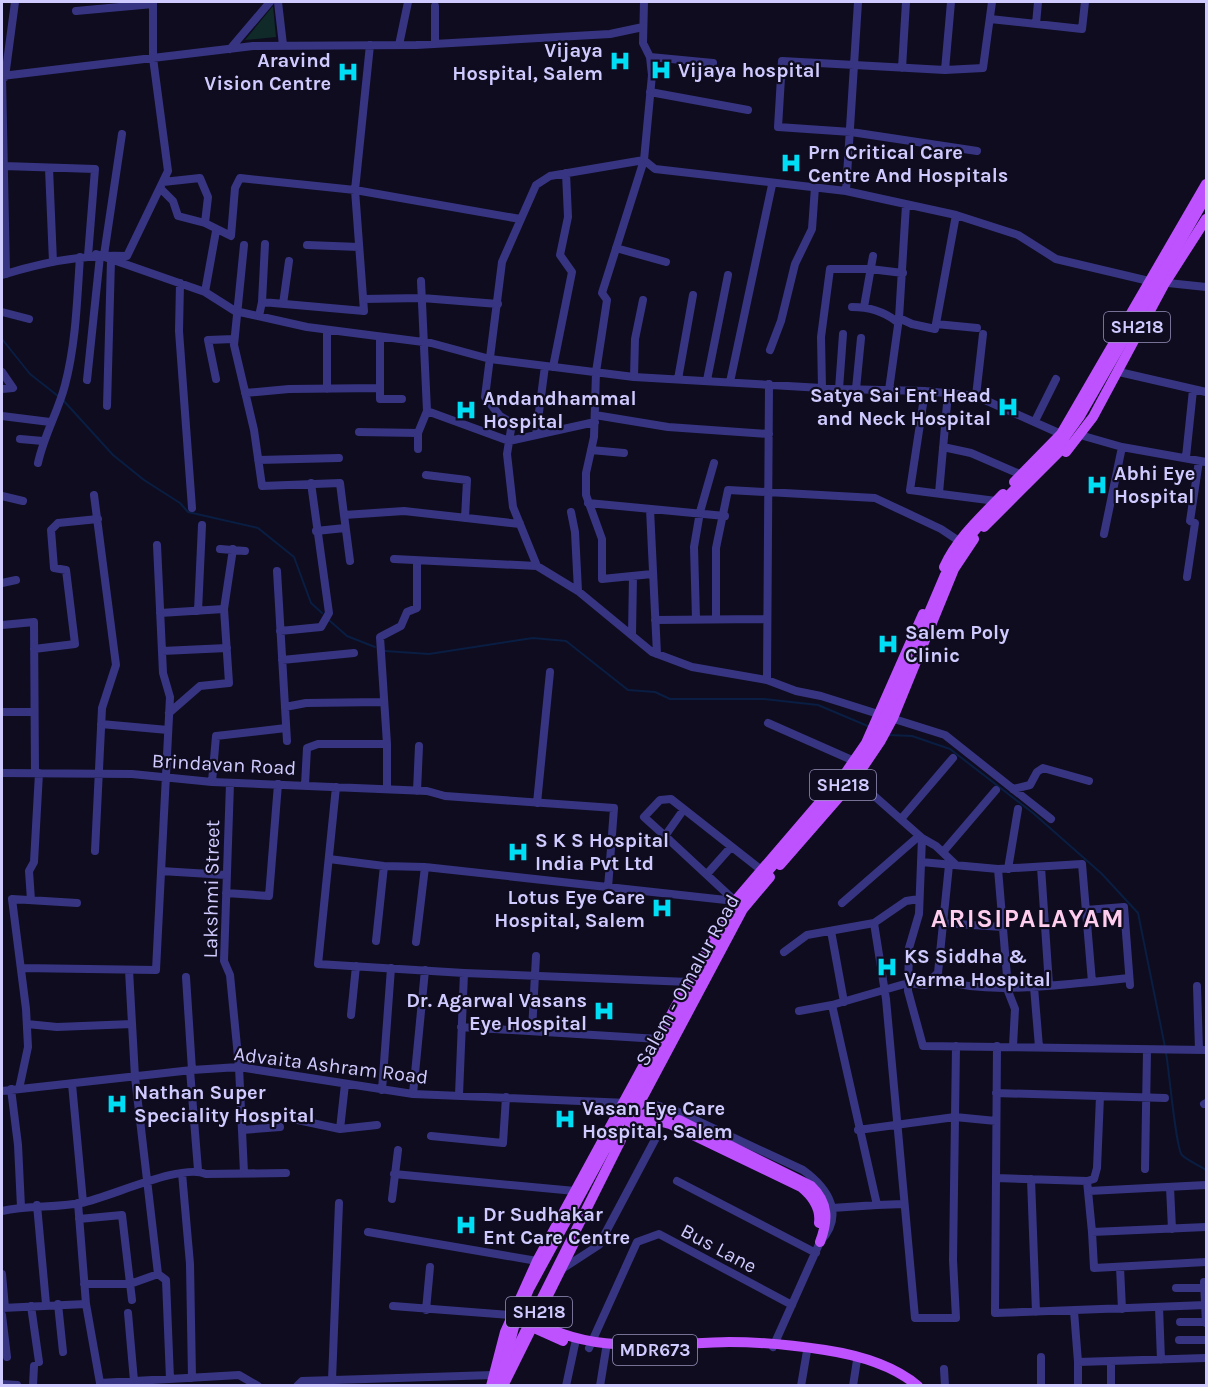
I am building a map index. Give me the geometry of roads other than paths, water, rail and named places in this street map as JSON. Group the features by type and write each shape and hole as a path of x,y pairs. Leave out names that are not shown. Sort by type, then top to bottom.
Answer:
{"main road":[{"path":"492,1380 513,1311 537,1261 689,982 760,869 854,761 873,728 935,585 959,541 986,509 1060,434 1206,184"},
{"name":"SH218","path":"503,1386 506,1352 522,1304 611,1137 735,914 768,870 862,760 877,735 945,575 960,549 982,522 1060,444 1080,416 1206,197"},
{"name":"SH218","path":"954,570 966,548 985,526 1050,463 1086,419 1206,208"},
{"path":"954,570 996,522 1055,465 1080,435 1119,372 1165,284 1206,219"},
{"name":"Salem - Omalur Road","path":"644,1102 739,905 855,779 884,734 893,718 954,570"},
{"path":"503,1386 508,1366 528,1321 644,1102"},
{"name":"SH218","path":"503,1386 644,1102"},
{"path":"611,1137 624,1123 644,1114 660,1113 806,1182 822,1200 822,1224 818,1247"},
{"path":"503,1386 507,1365 530,1302 617,1141 634,1124 656,1120 670,1124 795,1183 814,1201 822,1224"},
{"name":"MDR673","path":"513,1311 547,1336 574,1344 652,1351 773,1345 807,1351"},
{"path":"528,1321 590,1345"},
{"path":"773,1345 850,1354 902,1372 918,1386"},
{"path":"807,1351 856,1360 896,1376 912,1386"}],"street":[{"path":"15,2 3,77 4,275 53,262 96,256 127,256 168,171 153,58 153,3 76,11"},
{"path":"230,49 270,2"},
{"path":"278,2 283,45"},
{"path":"399,45 408,2"},
{"path":"644,2 643,43 650,57 650,92 644,160 602,293 608,300 596,372 595,419 586,473 588,503 602,539 602,579 652,574"},
{"path":"846,191 858,2"},
{"path":"902,68 906,2"},
{"path":"945,70 951,2"},
{"path":"977,151 851,132 778,128 782,61 945,70 983,68 992,2"},
{"path":"1036,24 1038,2"},
{"path":"990,19 1082,29 1085,2"},
{"path":"435,6 435,44"},
{"path":"3,77 230,49 283,45 435,44 610,33 643,27"},
{"path":"262,302 364,311 355,190 370,45"},
{"path":"650,57 713,63"},
{"path":"650,92 748,110"},
{"path":"38,463 43,441 60,398 76,326 96,256 122,135"},
{"path":"537,566 513,507 507,454 512,423 500,416 485,397 502,261 536,185 550,176 644,160 655,169 772,185 846,191 956,215 1018,235 1056,259 1165,284 1206,287"},
{"path":"4,166 95,169 96,256 107,406"},
{"path":"49,168 53,262"},
{"path":"536,435 549,367 572,272 560,255 567,217 566,173"},
{"path":"161,185 200,178 208,197 205,222"},
{"path":"161,185 173,201 178,216 205,222 216,231 231,236 235,188 240,178 355,190 520,219"},
{"path":"730,382 772,185"},
{"path":"770,350 781,321 795,264 812,229 815,187"},
{"path":"889,390 903,273 906,205"},
{"path":"852,308 864,307 886,313 898,320 935,328 956,215"},
{"path":"205,292 216,231"},
{"path":"259,316 266,244"},
{"path":"244,245 235,311 234,339 262,486 340,483 350,561"},
{"path":"308,245 359,248"},
{"path":"616,248 666,261"},
{"path":"96,256 205,292 235,311 327,330 423,342 490,359 634,377 839,389 925,390 976,396 1060,434"},
{"path":"87,380 96,256"},
{"path":"864,307 873,256"},
{"path":"283,304 289,261"},
{"path":"822,388 821,337 830,269 870,269 903,273"},
{"path":"707,381 728,275"},
{"path":"418,449 418,433 427,411 421,281"},
{"path":"180,283 179,331 192,508"},
{"path":"678,379 693,295"},
{"path":"363,298 422,298 498,304"},
{"path":"634,377 635,339 643,300"},
{"path":"2,312 29,319"},
{"path":"936,324 980,331 976,396"},
{"path":"327,330 327,389"},
{"path":"839,389 843,334"},
{"path":"380,336 380,399 402,399"},
{"path":"856,389 861,338"},
{"path":"216,379 208,340 234,339"},
{"path":"2,372 13,388 2,389"},
{"path":"1119,372 1206,392"},
{"path":"1035,421 1056,380"},
{"path":"767,680 769,384"},
{"path":"245,393 380,388"},
{"path":"925,390 910,490 996,501"},
{"path":"1186,457 1193,390"},
{"path":"939,493 948,393"},
{"path":"427,411 509,441 595,419 769,434"},
{"path":"2,416 50,422"},
{"path":"360,432 418,433"},
{"path":"1080,435 1122,447 1186,457 1203,462 1190,521 1195,523 1187,577"},
{"path":"20,439 43,441"},
{"path":"943,447 971,453 1022,475"},
{"path":"1104,534 1122,447"},
{"path":"591,450 624,453"},
{"path":"258,460 339,458"},
{"path":"696,619 694,547 700,512 714,463"},
{"path":"426,475 467,480 465,518"},
{"path":"280,631 321,627 329,613 311,483"},
{"path":"716,619 716,548 728,490 768,494 875,498 942,529 959,541"},
{"path":"94,495 116,664 102,708 95,851"},
{"path":"2,496 23,501"},
{"path":"588,503 724,516"},
{"path":"650,509 657,654"},
{"path":"344,515 404,511 520,524"},
{"path":"571,512 575,532 579,591"},
{"path":"34,649 75,645 66,570 54,568 51,530 58,523 98,519"},
{"path":"198,610 202,525"},
{"path":"316,531 345,528"},
{"path":"21,968 156,970 170,713 170,697 163,673 157,545"},
{"path":"220,549 245,552"},
{"path":"170,713 200,686 229,683 224,609 233,549"},
{"path":"394,559 537,566 579,591 657,654 692,667 767,680 796,691 821,696 945,735 1051,819"},
{"path":"387,789 387,744 382,702 380,637 401,626 407,612 417,608 417,561"},
{"path":"277,571 287,741"},
{"path":"632,635 633,576"},
{"path":"2,584 16,580"},
{"path":"160,613 224,609"},
{"path":"655,620 767,619"},
{"path":"2,625 33,622 37,773 34,862 29,871 31,900"},
{"path":"162,651 227,648"},
{"path":"282,660 354,653"},
{"path":"537,803 550,672"},
{"path":"285,706 306,703 382,702"},
{"path":"2,712 34,712"},
{"path":"768,723 854,761"},
{"path":"101,724 168,730"},
{"path":"212,782 216,736 286,728"},
{"path":"305,785 308,748 318,744 387,744"},
{"path":"417,791 419,746"},
{"path":"901,819 953,758"},
{"path":"1013,789 1030,785 1037,772 1044,768 1089,781"},
{"name":"Brindavan Road","path":"2,773 99,773 230,783 387,789 445,796 614,808 608,888"},
{"path":"855,779 943,852 953,865 943,923 939,980 952,984 1008,988 1092,982 1130,982 1124,908 1086,910"},
{"name":"Lakshmi Street","path":"230,783 224,961 230,975 239,1067 244,1173"},
{"path":"226,893 269,896 278,784"},
{"path":"336,787 318,964 464,973 689,982"},
{"path":"943,852 996,790"},
{"path":"739,905 644,817 660,800 671,799 760,869"},
{"path":"665,836 684,809"},
{"path":"1008,869 1018,809"},
{"path":"921,836 919,914 909,948 908,984 923,1046 1202,1050 1197,986"},
{"path":"842,903 921,836"},
{"path":"706,874 731,847"},
{"path":"329,859 384,866 425,867 739,905"},
{"path":"921,862 998,869 1082,864 1092,982"},
{"path":"376,941 384,866"},
{"path":"416,942 425,867"},
{"path":"1041,867 1049,986"},
{"path":"998,869 1008,988 1015,1008 1013,1046"},
{"path":"161,871 226,875"},
{"path":"21,1207 15,1089 28,1047 12,899 77,903"},
{"path":"784,952 807,935 874,923 906,901 919,899"},
{"path":"874,923 884,990 915,1318 956,1318 953,1260 956,1046"},
{"path":"943,923 1003,927"},
{"path":"831,931 844,1002"},
{"path":"532,1031 536,956"},
{"path":"351,1015 356,966"},
{"path":"382,1090 391,968"},
{"path":"129,970 135,1077 147,1183 158,1274 166,1280 167,1287 170,1379"},
{"path":"413,1094 425,970"},
{"path":"459,1095 464,973"},
{"path":"799,1011 832,1005 908,984 925,985 938,973"},
{"path":"186,977 198,1170"},
{"path":"1034,987 1039,1047"},
{"path":"832,1005 858,1130 877,1205"},
{"path":"27,1024 57,1027 132,1024"},
{"path":"461,1027 659,1039"},
{"path":"997,1046 995,1313 1206,1305"},
{"path":"1145,1169 1147,1050"},
{"name":"Advaita Ashram Road","path":"2,1091 191,1070 239,1067 413,1094 506,1096 621,1104 644,1102"},
{"path":"72,1084 81,1203 79,1219 84,1284 100,1383 134,1381 146,1383 192,1378 212,1381 239,1375 258,1386"},
{"path":"340,1129 345,1084"},
{"path":"996,1093 1165,1098"},
{"path":"430,1136 503,1143 506,1096"},
{"path":"996,1178 1087,1181 1094,1179 1097,1168 1101,1096"},
{"path":"644,1102 674,1110 803,1170 818,1181 827,1193 833,1221 829,1232 818,1247 773,1345"},
{"path":"552,1275 598,1245 607,1232 658,1134 657,1116 644,1102"},
{"path":"858,1130 955,1118 996,1121"},
{"path":"293,1119 340,1129 377,1125"},
{"path":"242,1130 280,1127"},
{"path":"392,1199 398,1150"},
{"path":"2,1211 37,1205 81,1203 198,1170 206,1173 286,1173"},
{"path":"182,1173 190,1264 192,1378"},
{"path":"394,1174 575,1191"},
{"path":"1030,1179 1036,1312"},
{"name":"Bus Lane","path":"677,1181 818,1247"},
{"path":"1087,1181 1094,1268 1206,1262"},
{"path":"1089,1191 1206,1185"},
{"path":"1170,1187 1172,1228"},
{"path":"332,1380 339,1203"},
{"path":"832,1208 904,1204"},
{"path":"37,1205 46,1304"},
{"path":"79,1219 122,1215 132,1300"},
{"path":"1092,1232 1206,1227"},
{"path":"368,1232 537,1261"},
{"name":"Bus Lane","path":"590,1345 637,1242 659,1234 792,1305"},
{"path":"426,1310 430,1267"},
{"path":"1120,1267 1122,1309"},
{"path":"2,1274 7,1358"},
{"path":"84,1284 130,1284 158,1274"},
{"path":"1176,1288 1205,1286 1206,1322 1180,1322"},
{"path":"3,1310 46,1304 86,1304"},
{"path":"58,1304 63,1352"},
{"path":"31,1306 37,1364 33,1386"},
{"path":"393,1306 426,1310 513,1311"},
{"path":"1159,1306 1161,1360"},
{"path":"1074,1311 1078,1386"},
{"path":"128,1313 134,1381"},
{"path":"1179,1340 1206,1340"},
{"path":"566,1386 574,1344"},
{"path":"600,1386 606,1346"},
{"path":"801,1386 807,1351"},
{"path":"1041,1357 1041,1386"},
{"path":"1078,1362 1206,1358"},
{"path":"854,1386 856,1360"},
{"path":"1111,1361 1111,1386"},
{"path":"944,1369 945,1386"},
{"path":"297,1386 302,1381 332,1380 352,1382 492,1380"},
{"path":"2,1384 18,1385"}],"waterway":[{"path":"2,339 30,374 58,396"},
{"path":"63,400 113,455 144,480 180,503 188,512 258,528 294,557 311,603 322,613"},
{"path":"330,621 347,636 375,647"},
{"path":"385,651 429,654 533,638 566,641 628,690 655,692 670,699 764,699 818,705 870,727"},
{"path":"889,735 912,736 950,749 1033,813 1102,874 1138,913 1165,1047"},
{"path":"1166,1053 1180,1150 1184,1157 1206,1170"}],"place":[{"name":"Vijaya Hospital, Salem","path":"620,61"},
{"name":"Vijaya hospital","path":"661,70"},
{"name":"Aravind Vision Centre","path":"348,72"},
{"name":"Prn Critical Care Centre And Hospitals","path":"791,163"},
{"name":"Satya Sai Ent Head and Neck Hospital","path":"1008,407"},
{"name":"Andandhammal Hospital","path":"466,410"},
{"name":"Abhi Eye Hospital","path":"1097,485"},
{"name":"Salem Poly Clinic","path":"888,644"},
{"name":"S K S Hospital India Pvt Ltd","path":"518,852"},
{"name":"Lotus Eye Care Hospital, Salem","path":"662,908"},
{"name":"KS Siddha & Varma Hospital","path":"887,967"},
{"name":"Dr. Agarwal Vasans Eye Hospital","path":"604,1011"},
{"name":"Nathan Super Speciality Hospital","path":"117,1104"},
{"name":"Vasan Eye Care Hospital, Salem","path":"565,1119"},
{"name":"Dr Sudhakar Ent Care Centre","path":"466,1225"}],"district":[{"name":"ARISIPALAYAM","path":"1028,918"}]}
